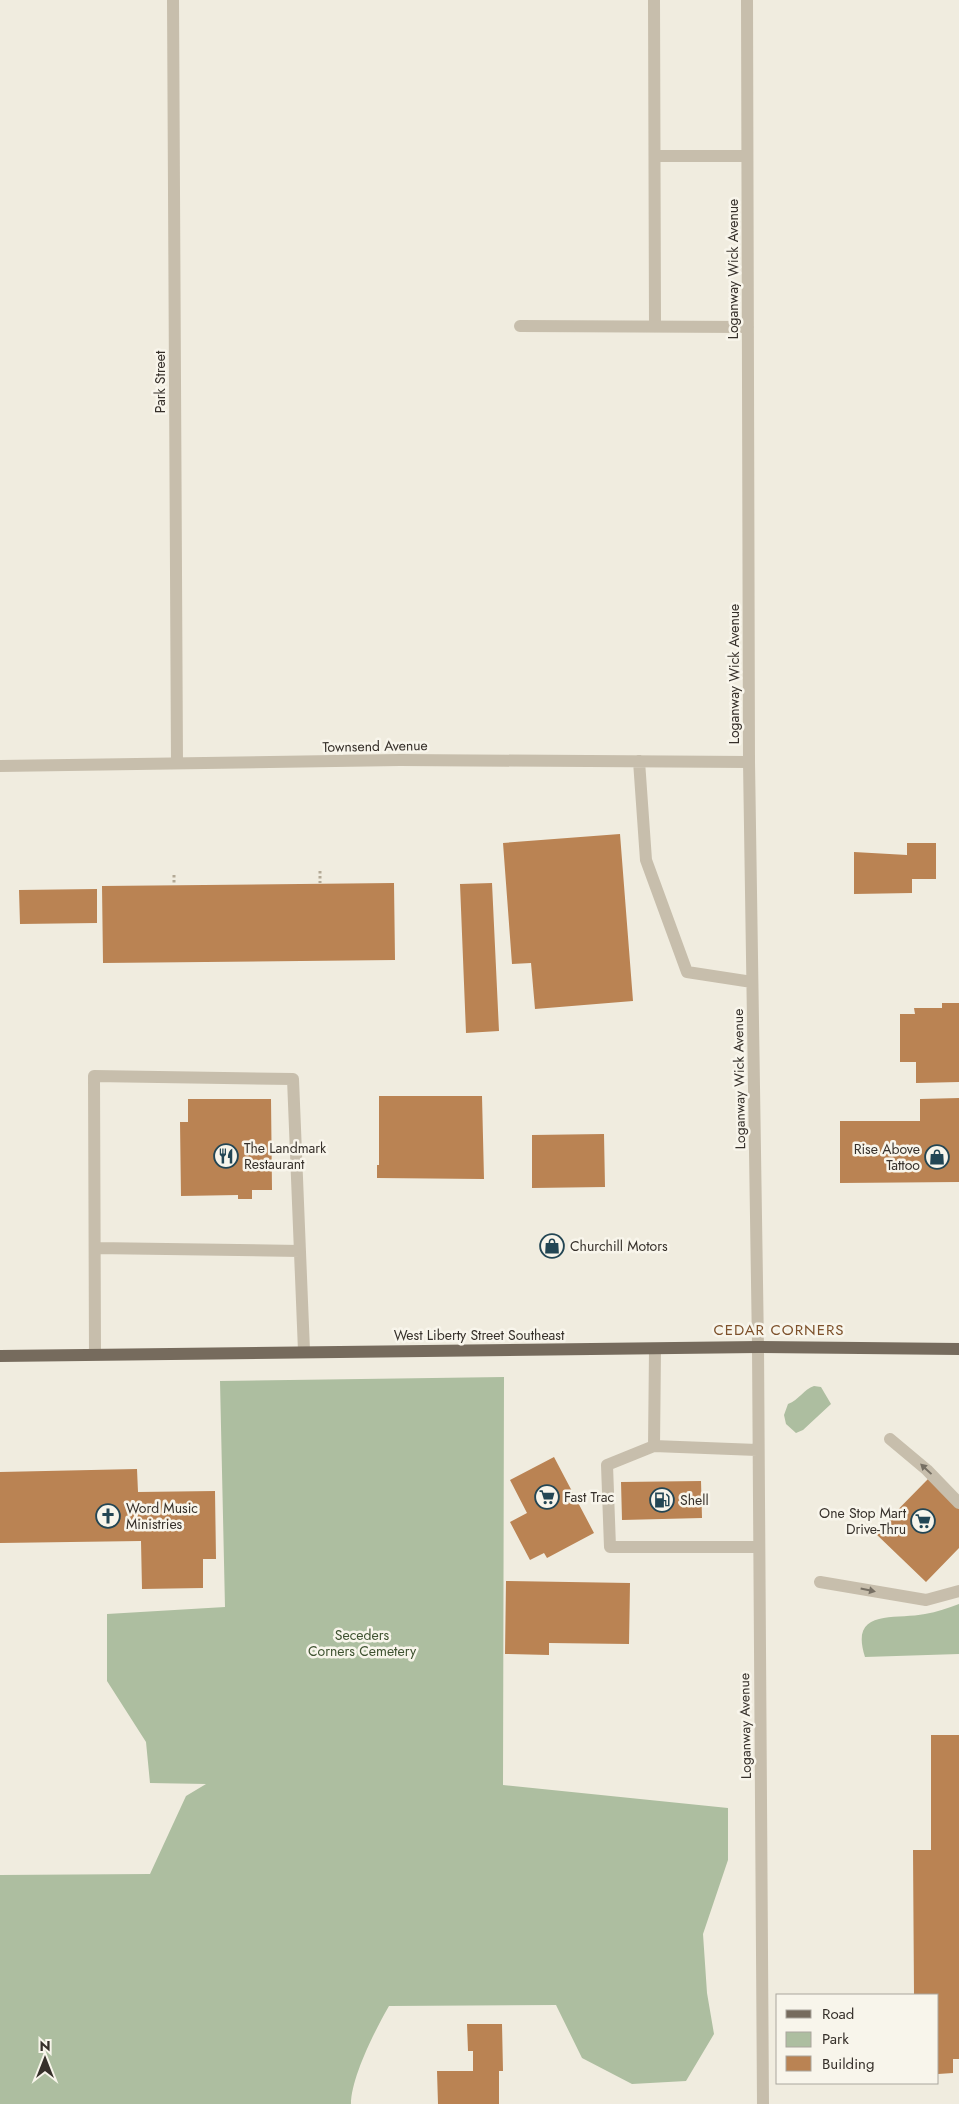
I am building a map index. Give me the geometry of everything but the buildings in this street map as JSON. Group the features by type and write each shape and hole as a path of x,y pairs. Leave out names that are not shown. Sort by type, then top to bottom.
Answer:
{"main road":[{"name":"West Liberty Street Southeast","path":"0,1356 304,1351 655,1350 758,1347 959,1349"}],"street":[{"name":"Park Street","path":"172,0 177,763"},
{"path":"654,0 655,326"},
{"name":"Loganway Wick Avenue","path":"747,0 749,762 758,1347"},
{"path":"655,156 748,156"},
{"path":"520,326 748,327"},
{"name":"Townsend Avenue","path":"0,766 400,760 749,762"},
{"path":"639,761 646,860 687,972 752,982"},
{"path":"95,1354 94,1076 293,1079 304,1351"},
{"path":"95,1248 300,1251"},
{"name":"Loganway Avenue","path":"758,1347 757,1450 763,2104"},
{"path":"654,1446 655,1350"},
{"path":"890,1439 927,1470 959,1503"},
{"path":"757,1450 654,1446 607,1465 610,1547 758,1547"},
{"path":"820,1582 926,1600 959,1591"}],"path":[{"path":"320,871 320,883"},
{"path":"174,875 174,885"}],"green space":[{"name":"Seceders Corners Cemetery","path":"504,1377 503,1785 728,1808 728,1860 703,1934 707,1993 714,2034 686,2081 632,2084 582,2058 556,2005 389,2006 359,2068 351,2104 0,2104 0,1875 150,1874 186,1796 206,1784 150,1783 146,1742 107,1681 107,1614 225,1607 220,1381"},
{"path":"814,1386 821,1387 831,1404 803,1430 796,1433 786,1424 784,1415 788,1404"},
{"path":"959,1604 959,1654 865,1657 862,1641 863,1630 869,1623 889,1617 929,1613"}],"place":[{"name":"The Landmark Restaurant","path":"226,1156"},
{"name":"Rise Above Tattoo","path":"937,1157"},
{"name":"Churchill Motors","path":"552,1246"},
{"name":"Fast Trac","path":"547,1497"},
{"name":"Shell","path":"662,1500"},
{"name":"Word Music Ministries","path":"108,1516"},
{"name":"One Stop Mart Drive-Thru","path":"923,1521"}],"district":[{"name":"CEDAR CORNERS","path":"779,1330"}]}
